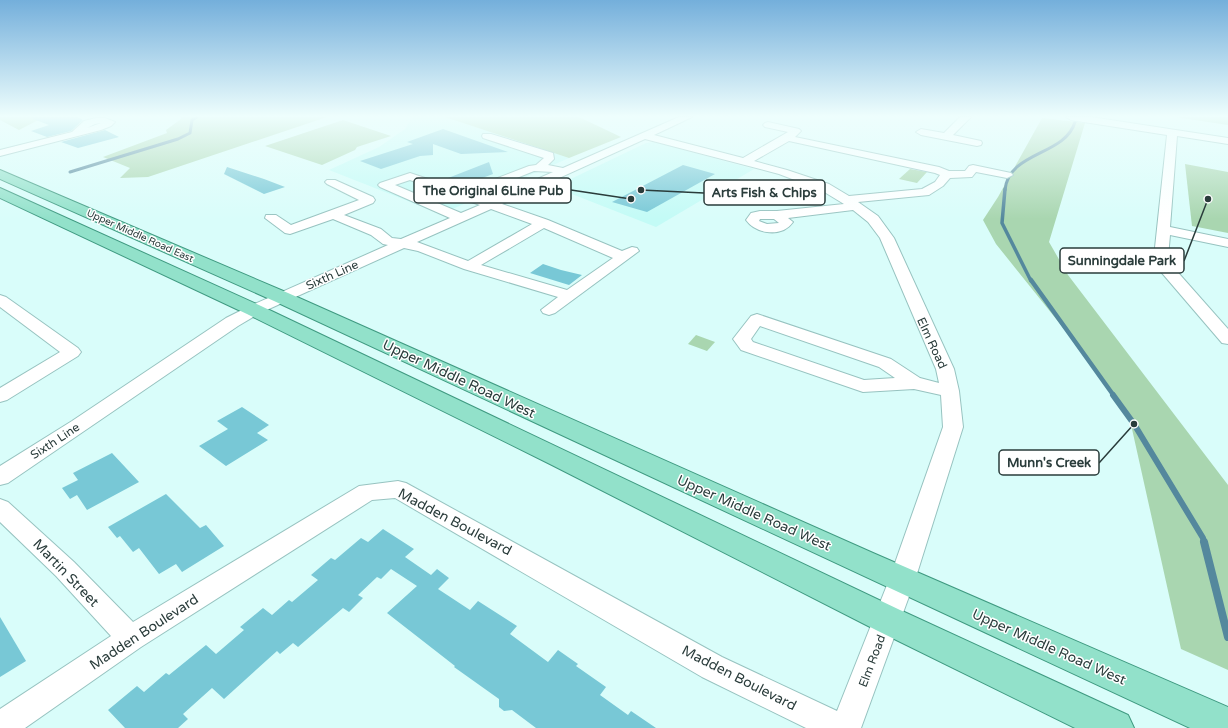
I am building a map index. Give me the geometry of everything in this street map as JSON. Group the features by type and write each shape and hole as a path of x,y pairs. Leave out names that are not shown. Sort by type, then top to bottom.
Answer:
{"main road":[{"name":"Upper Middle Road East","path":"0,174 281,297"},
{"name":"Upper Middle Road East","path":"0,192 254,310"},
{"name":"Upper Middle Road West","path":"281,297 902,580 1228,726"},
{"name":"Upper Middle Road West","path":"254,310 559,457 888,620 1115,728"}],"street":[{"path":"536,151 549,155 549,159 540,168"},
{"name":"Sixth Line","path":"0,477 79,426 232,322 254,310 611,151"},
{"name":"Elm Road","path":"702,151 783,172 825,187 852,203 873,219 887,238 945,369 950,391 953,427 888,620 846,728"},
{"path":"745,162 765,151"},
{"path":"849,151 939,170 947,174 968,175 973,168 1007,175"},
{"path":"878,157 886,151"},
{"path":"1170,151 1162,257 1167,270 1225,334"},
{"path":"464,195 533,168 565,172"},
{"path":"777,215 925,192 940,184 947,174"},
{"path":"461,218 384,185 410,176 628,254 549,310"},
{"path":"271,218 290,230 333,215 369,200 331,182"},
{"path":"333,215 376,232 388,241 421,247 469,266 569,296"},
{"path":"469,266 544,223"},
{"path":"1164,230 1228,243"},
{"path":"0,300 72,352 0,396"},
{"path":"914,383 885,363 757,319 742,339 747,346 863,386 914,383 950,391"},
{"name":"Madden Boulevard","path":"0,727 131,638 367,492 398,489 712,667 839,728"},
{"name":"Martin Street","path":"0,508 65,569 131,638"}],"shaded area":[{"path":"370,151 548,151 569,158 441,214 329,170"},
{"path":"629,151 687,151 754,169 656,227 554,187"}],"green space":[{"path":"119,151 226,151 148,177 120,178 130,168 103,157"},
{"path":"280,151 353,151 322,165"},
{"path":"548,151 586,151 569,158"},
{"path":"1024,151 1077,151 1049,242 1068,275 1228,485 1228,670 1181,649 1130,420 1085,355 996,244 983,220 998,197"},
{"path":"1185,164 1228,172 1228,233 1192,226"},
{"path":"910,169 927,172 917,183 899,179"},
{"path":"696,335 715,342 707,351 688,344"}],"building":[{"path":"391,151 433,151 433,155 420,156 381,169 360,161"},
{"path":"453,151 508,152 461,154"},
{"path":"489,162 493,174 461,186 443,180"},
{"path":"683,165 715,174 647,212 612,202"},
{"path":"227,167 285,187 264,194 224,174"},
{"path":"543,264 582,275 569,285 530,273"},
{"path":"242,407 269,425 257,433 268,440 226,466 199,446 228,429 217,421"},
{"path":"112,453 139,482 87,510 77,495 70,499 62,488 78,480 73,473"},
{"path":"166,494 200,528 206,525 224,546 182,572 176,564 159,574 139,548 133,552 120,536 117,538 108,527"},
{"path":"383,529 414,549 405,557 431,575 437,569 449,578 438,589 470,610 478,601 517,626 510,634 548,662 558,650 578,664 576,666 606,687 600,695 628,715 631,711 656,728 536,728 512,710 504,711 499,707 499,699 454,667 455,666 387,613 417,586 391,569 381,579 377,577 358,595 363,598 349,612 343,608 298,647 293,643 280,654 277,651 224,699 212,688 183,714 188,719 178,728 125,728 108,710 137,686 144,692 166,673 169,675 206,645 216,654 244,630 240,627 263,608 272,615 289,600 292,602 318,580 311,575 331,558 335,560 361,538 368,542"},
{"path":"0,617 26,661 0,677"}],"waterway":[{"path":"70,172 139,151"},
{"path":"1005,190 1009,177 1016,168 1026,160 1044,151"},
{"path":"1005,189 1002,223 1031,281"},
{"path":"1031,280 1114,396"},
{"path":"1113,395 1134,424 1203,538 1204,543"},
{"path":"1204,542 1228,637"}],"place":[{"name":"Arts Fish & Chips","path":"641,190"},
{"name":"The Original 6Line Pub","path":"631,199"},
{"name":"Sunningdale Park","path":"1208,199"},
{"name":"Munn's Creek","path":"1134,424"}]}
